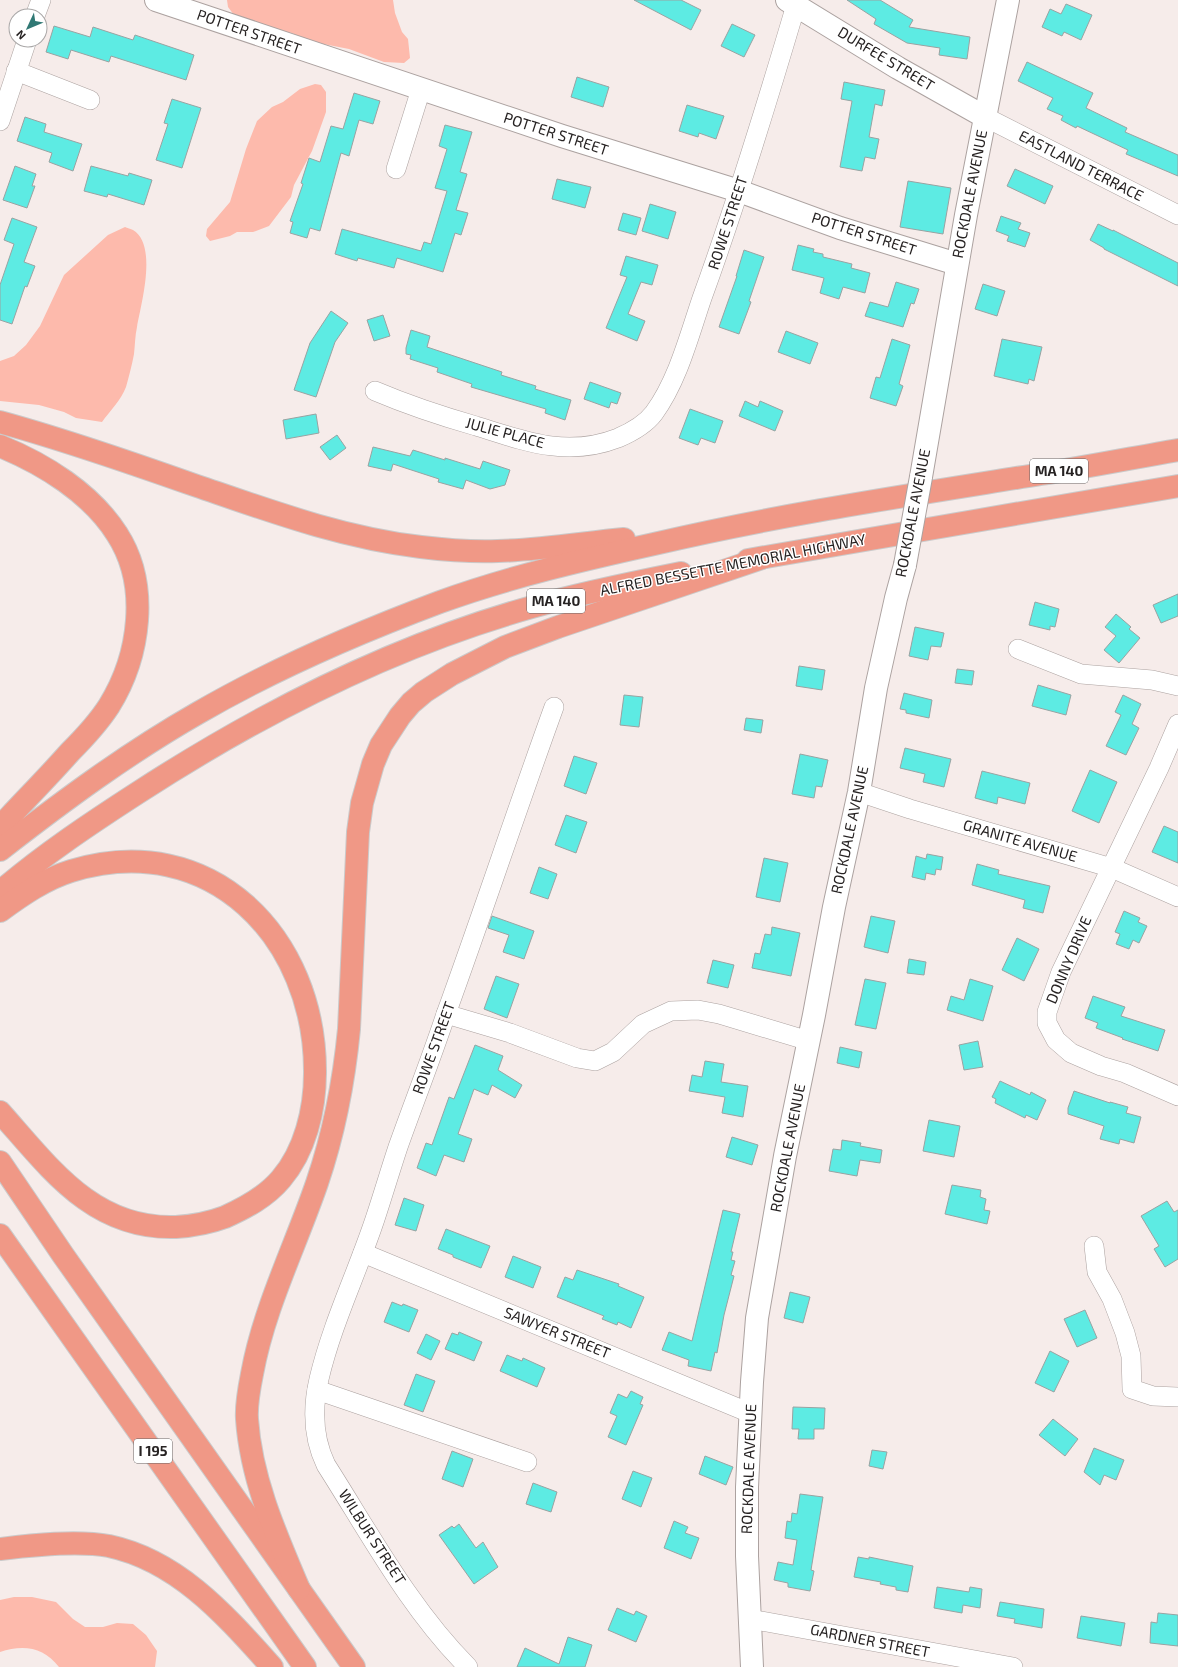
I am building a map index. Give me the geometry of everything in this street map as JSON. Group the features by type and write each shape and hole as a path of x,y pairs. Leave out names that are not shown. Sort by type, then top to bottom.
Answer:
{"highway":[{"path":"0,422 107,455 289,517 342,533 390,543 451,550 497,551 705,532"},
{"path":"0,446 48,471 70,486 104,517 117,534 127,554 134,576 137,598 136,635 130,659 118,689 109,706 99,720 71,752 0,827"},
{"name":"MA 140","path":"0,850 83,788 166,732 234,693 318,652 409,614 480,589 536,572 705,532 849,504 1040,474 1178,450"},
{"name":"ALFRED BESSETTE MEMORIAL HIGHWAY","path":"0,892 48,854 170,772 256,720 339,680 430,642 531,607 624,585 762,558 1178,486"},
{"path":"299,1590 274,1531 250,1449 247,1418 249,1391 262,1330 317,1183 335,1120 345,1063 349,1029 358,832 367,783 381,745 390,730 411,703 438,683 487,656 531,637 762,558"},
{"path":"0,911 38,886 71,872 101,865 132,862 162,864 186,870 210,880 232,893 252,910 269,929 284,950 297,977 307,1005 313,1035 315,1061 315,1088 312,1114 294,1160 281,1179 262,1196 240,1210 217,1220 189,1226 159,1227 131,1223 112,1215 93,1204 75,1192 55,1174 0,1112"},
{"name":"I 195","path":"0,1162 63,1255 354,1667"},
{"name":"I 195","path":"0,1235 305,1667"},
{"path":"0,1549 87,1544 108,1546 144,1558 178,1576 210,1601 272,1667"}],"main road":[{"name":"POTTER STREET","path":"156,0 570,138 739,191 840,228 957,264"},
{"name":"ROCKDALE AVENUE","path":"752,1667 746,1525 754,1350 762,1288 783,1170 834,907 859,792 876,688 905,565 957,264 984,117 1008,0"},
{"name":"DURFEE STREET","path":"791,2 898,68 984,117"}],"street":[{"name":"ROWE STREET","path":"636,429 646,422 654,413 676,370 709,280 768,99 791,2"},
{"path":"0,121 24,48"},
{"path":"16,71 90,100"},
{"path":"396,168 421,89"},
{"name":"EASTLAND TERRACE","path":"984,117 1178,215"},
{"name":"JULIE PLACE","path":"375,391 427,411 524,442 549,446 573,446 602,442 618,438 636,429"},
{"path":"1018,649 1081,674 1152,680 1178,686"},
{"name":"ROWE STREET","path":"317,1390 318,1380 335,1328 363,1253 398,1147 554,707"},
{"name":"DONNY DRIVE","path":"1178,724 1160,768 1061,972 1047,1012 1046,1023 1056,1040 1071,1053 1101,1066 1125,1073 1178,1096"},
{"name":"GRANITE AVENUE","path":"859,792 910,809 1112,868 1178,897"},
{"path":"446,1014 510,1033 577,1058 595,1061 613,1052 643,1024 671,1011 698,1010 719,1014 809,1041"},
{"path":"1094,1246 1097,1272 1112,1299 1127,1338 1131,1356 1132,1389 1153,1396 1178,1397"},
{"name":"SAWYER STREET","path":"363,1253 750,1413"},
{"path":"317,1390 527,1462"},
{"name":"WILBUR STREET","path":"317,1390 315,1406 316,1435 319,1449 326,1465 412,1598 436,1631 468,1667"},
{"name":"GARDNER STREET","path":"750,1619 1013,1667"}],"shaded area":[{"path":"227,0 393,0 395,13 402,32 408,39 410,58 404,63 384,62 349,49 308,41 292,33 267,29 234,15 228,7"},
{"path":"315,84 321,85 326,92 326,112 312,151 294,185 291,197 269,226 253,232 237,232 230,236 210,241 206,236 207,229 230,202 246,149 257,121 272,107 283,102 300,89"},
{"path":"125,227 133,230 141,238 145,248 146,276 136,330 134,354 126,387 118,401 102,422 76,418 64,412 39,405 0,401 0,361 14,356 26,345 40,326 64,275 108,235"},
{"path":"14,1597 32,1597 56,1602 73,1619 85,1627 103,1627 117,1623 133,1624 146,1635 157,1651 155,1667 59,1667 53,1660 40,1651 17,1648 0,1652 0,1600"}],"building":[{"path":"634,0 681,0 701,10 691,30"},
{"path":"847,0 880,0 913,20 909,27 970,37 967,59 939,55 940,48 907,43 874,24 876,19"},
{"path":"1066,4 1092,15 1081,40 1064,32 1062,36 1042,27 1050,9 1061,14"},
{"path":"732,24 755,35 744,57 721,46"},
{"path":"54,26 90,37 93,27 133,40 135,35 194,55 186,80 111,56 109,62 71,50 68,59 46,52"},
{"path":"1027,62 1093,93 1086,108 1127,128 1125,132 1178,155 1178,176 1126,154 1128,150 1061,120 1063,116 1047,109 1053,98 1018,81"},
{"path":"577,77 609,87 603,107 571,97"},
{"path":"844,82 885,90 882,106 875,104 869,137 879,139 875,159 865,157 862,171 840,167 852,101 841,99"},
{"path":"354,93 380,101 373,124 359,120 349,156 341,153 320,231 310,228 307,238 290,233 293,222 290,221 303,184 301,183 309,158 320,162 331,126 343,129"},
{"path":"172,99 201,108 182,168 156,160 168,124 164,123"},
{"path":"687,105 724,116 716,139 699,133 698,137 679,131"},
{"path":"25,117 46,124 44,132 82,144 73,171 49,162 52,153 17,141"},
{"path":"445,125 472,132 460,172 467,174 456,210 468,213 461,235 455,233 443,272 397,258 394,268 358,258 357,261 335,254 342,229 421,251 424,242 431,244 447,191 435,188 447,149 439,146"},
{"path":"15,166 36,174 32,186 35,186 27,208 3,200"},
{"path":"91,166 128,176 129,173 152,180 144,205 108,194 107,197 84,191"},
{"path":"1015,169 1053,186 1045,204 1007,186"},
{"path":"557,179 591,187 585,208 552,199"},
{"path":"908,181 951,188 943,234 900,227"},
{"path":"650,204 676,212 668,239 642,231"},
{"path":"623,213 641,218 636,235 618,230"},
{"path":"1001,216 1021,223 1018,229 1030,233 1025,247 1007,241 1009,236 996,231"},
{"path":"12,218 37,227 24,262 35,266 27,287 25,286 12,324 0,320 0,285 14,244 4,240"},
{"path":"1098,224 1178,263 1178,286 1104,249 1090,240"},
{"path":"798,245 814,249 813,252 823,254 823,257 852,264 851,268 870,273 865,293 843,287 839,299 820,293 824,278 792,270"},
{"path":"744,250 764,257 749,301 751,302 739,334 719,327 737,276"},
{"path":"626,256 658,265 652,285 641,282 628,314 645,321 637,341 606,328 627,277 620,275"},
{"path":"896,282 919,289 914,304 911,303 903,327 865,316 870,302 888,307"},
{"path":"983,284 1005,291 997,316 975,309"},
{"path":"331,311 348,323 335,342 316,397 294,390 310,343"},
{"path":"383,315 390,336 374,341 367,320"},
{"path":"411,330 430,336 427,347 502,372 501,375 536,386 535,389 571,400 565,420 545,413 546,409 471,387 472,384 437,372 438,368 410,359 411,355 406,354 406,348"},
{"path":"786,331 818,343 810,364 778,352"},
{"path":"892,339 910,345 899,384 903,386 896,406 870,398 876,377 880,378"},
{"path":"1002,339 1042,347 1034,381 1029,379 1028,384 994,376"},
{"path":"590,382 621,393 617,404 611,402 609,408 584,399"},
{"path":"745,401 758,407 760,401 783,411 775,431 739,416"},
{"path":"690,409 723,421 715,443 701,438 698,445 679,438"},
{"path":"316,414 319,433 286,439 283,420"},
{"path":"337,435 346,448 330,460 320,447"},
{"path":"373,447 410,456 413,450 480,469 483,461 510,470 505,485 490,489 466,480 463,489 438,482 439,479 393,464 391,471 368,466"},
{"path":"1178,594 1178,616 1161,623 1153,605"},
{"path":"1035,602 1059,609 1055,627 1050,626 1050,630 1029,625"},
{"path":"1116,614 1131,627 1129,629 1140,638 1119,663 1104,650 1116,636 1105,627"},
{"path":"915,627 944,633 941,647 931,646 928,660 909,656"},
{"path":"799,666 825,670 822,690 796,686"},
{"path":"957,669 974,671 972,685 955,683"},
{"path":"1038,685 1071,695 1066,715 1032,706"},
{"path":"904,693 932,700 929,718 906,713 906,710 900,709"},
{"path":"624,695 643,697 639,727 620,725"},
{"path":"1123,695 1141,704 1132,724 1139,728 1126,755 1106,746 1121,715 1115,712"},
{"path":"746,718 763,720 761,733 744,730"},
{"path":"905,748 951,759 944,787 923,782 925,774 900,768"},
{"path":"800,754 828,760 822,787 816,786 814,798 792,794"},
{"path":"574,756 597,763 586,794 564,786"},
{"path":"1090,770 1117,782 1099,823 1072,811"},
{"path":"982,771 1030,783 1025,804 998,797 997,804 975,798"},
{"path":"566,815 587,822 576,853 555,845"},
{"path":"1164,826 1178,832 1178,863 1152,852"},
{"path":"927,854 943,857 941,870 936,869 935,875 926,873 925,880 912,877 916,856 926,859"},
{"path":"764,858 788,863 780,902 756,897"},
{"path":"977,864 999,870 998,874 1050,886 1043,913 1023,908 1025,900 972,885"},
{"path":"539,867 557,874 548,899 530,893"},
{"path":"1124,911 1140,918 1138,922 1147,926 1139,943 1133,940 1129,949 1116,944 1120,934 1115,932"},
{"path":"492,916 534,931 524,959 503,952 509,935 488,928"},
{"path":"871,916 895,921 888,953 864,947"},
{"path":"772,927 800,933 791,976 752,968 755,953 760,954 765,934 771,935"},
{"path":"1017,938 1039,949 1024,981 1002,970"},
{"path":"909,959 926,962 924,975 907,973"},
{"path":"713,960 734,965 728,988 707,983"},
{"path":"496,976 519,984 507,1018 484,1009"},
{"path":"865,979 886,983 876,1029 855,1025"},
{"path":"970,979 993,986 983,1021 947,1010 951,996 964,1000"},
{"path":"1093,996 1125,1007 1121,1016 1165,1030 1158,1051 1122,1039 1123,1038 1096,1028 1098,1023 1085,1018"},
{"path":"978,1041 983,1067 964,1070 959,1045"},
{"path":"475,1045 503,1056 498,1070 522,1085 515,1098 492,1085 488,1095 474,1089 458,1134 472,1139 464,1162 444,1155 436,1176 417,1168 426,1143 432,1145 449,1097 454,1099"},
{"path":"840,1047 862,1052 859,1068 837,1063"},
{"path":"705,1061 724,1064 721,1082 748,1086 743,1117 722,1113 725,1097 689,1091 692,1075 702,1077"},
{"path":"1000,1081 1030,1095 1031,1092 1046,1100 1037,1120 1026,1115 1025,1118 995,1103 996,1099 992,1097"},
{"path":"1074,1091 1110,1103 1128,1107 1126,1113 1141,1117 1134,1143 1120,1139 1119,1144 1100,1139 1104,1126 1068,1114 1068,1108"},
{"path":"929,1120 960,1126 954,1157 923,1151"},
{"path":"732,1137 758,1145 752,1165 726,1157"},
{"path":"842,1140 861,1143 860,1146 882,1150 880,1163 860,1160 857,1176 829,1171 833,1149 841,1150"},
{"path":"952,1185 981,1190 980,1197 986,1199 984,1210 990,1211 987,1224 945,1214"},
{"path":"404,1198 424,1205 416,1231 395,1225"},
{"path":"1167,1201 1174,1212 1178,1210 1178,1259 1165,1267 1154,1249 1159,1246 1141,1216"},
{"path":"723,1210 740,1214 731,1252 733,1252 731,1260 735,1261 731,1275 734,1276 724,1315 717,1353 715,1352 711,1371 688,1366 689,1360 662,1350 669,1332 692,1341"},
{"path":"446,1229 490,1246 481,1268 453,1257 453,1255 438,1249"},
{"path":"513,1256 541,1267 533,1288 505,1277"},
{"path":"577,1270 619,1284 618,1286 644,1297 631,1328 618,1322 617,1325 602,1319 604,1316 557,1297 565,1277 573,1280"},
{"path":"790,1292 810,1297 803,1323 784,1318"},
{"path":"392,1302 402,1306 403,1304 418,1310 409,1332 384,1322"},
{"path":"1085,1310 1097,1338 1077,1347 1064,1319"},
{"path":"459,1332 482,1342 474,1361 445,1349 452,1333 458,1335"},
{"path":"426,1334 440,1341 431,1360 417,1353"},
{"path":"1050,1351 1069,1361 1054,1392 1035,1383"},
{"path":"507,1355 522,1361 523,1358 545,1368 537,1387 500,1371"},
{"path":"416,1374 435,1381 423,1412 404,1405"},
{"path":"631,1391 643,1397 640,1404 643,1405 626,1445 608,1437 617,1416 610,1413 618,1394 627,1398"},
{"path":"793,1407 825,1408 824,1429 814,1429 814,1439 798,1439 799,1429 792,1429"},
{"path":"1053,1419 1078,1439 1065,1456 1039,1435"},
{"path":"1094,1448 1124,1460 1116,1480 1104,1475 1100,1485 1084,1472"},
{"path":"872,1450 887,1452 883,1469 869,1466"},
{"path":"452,1451 473,1459 463,1487 442,1479"},
{"path":"705,1456 733,1467 726,1485 699,1474"},
{"path":"633,1471 652,1478 641,1507 622,1499"},
{"path":"533,1483 557,1492 551,1512 526,1504"},
{"path":"800,1494 823,1497 811,1570 814,1571 810,1591 788,1587 788,1583 774,1580 778,1562 793,1565 797,1540 785,1538 787,1521 791,1522 792,1513 797,1514"},
{"path":"674,1521 688,1527 685,1533 699,1538 691,1559 664,1548"},
{"path":"459,1524 476,1548 483,1542 498,1567 474,1584 439,1535 452,1526 454,1528"},
{"path":"858,1557 869,1559 869,1557 913,1566 908,1592 896,1590 896,1587 880,1584 881,1582 854,1577"},
{"path":"937,1587 969,1592 970,1587 982,1589 980,1608 963,1605 962,1613 934,1608"},
{"path":"1000,1602 1044,1609 1042,1628 1014,1623 1015,1619 997,1616"},
{"path":"617,1608 634,1615 636,1611 647,1616 636,1642 608,1630"},
{"path":"1158,1613 1178,1615 1178,1646 1150,1643 1151,1622 1157,1623"},
{"path":"1081,1616 1125,1623 1121,1646 1077,1638"},
{"path":"568,1637 592,1645 585,1667 517,1667 525,1648 559,1664"}]}
